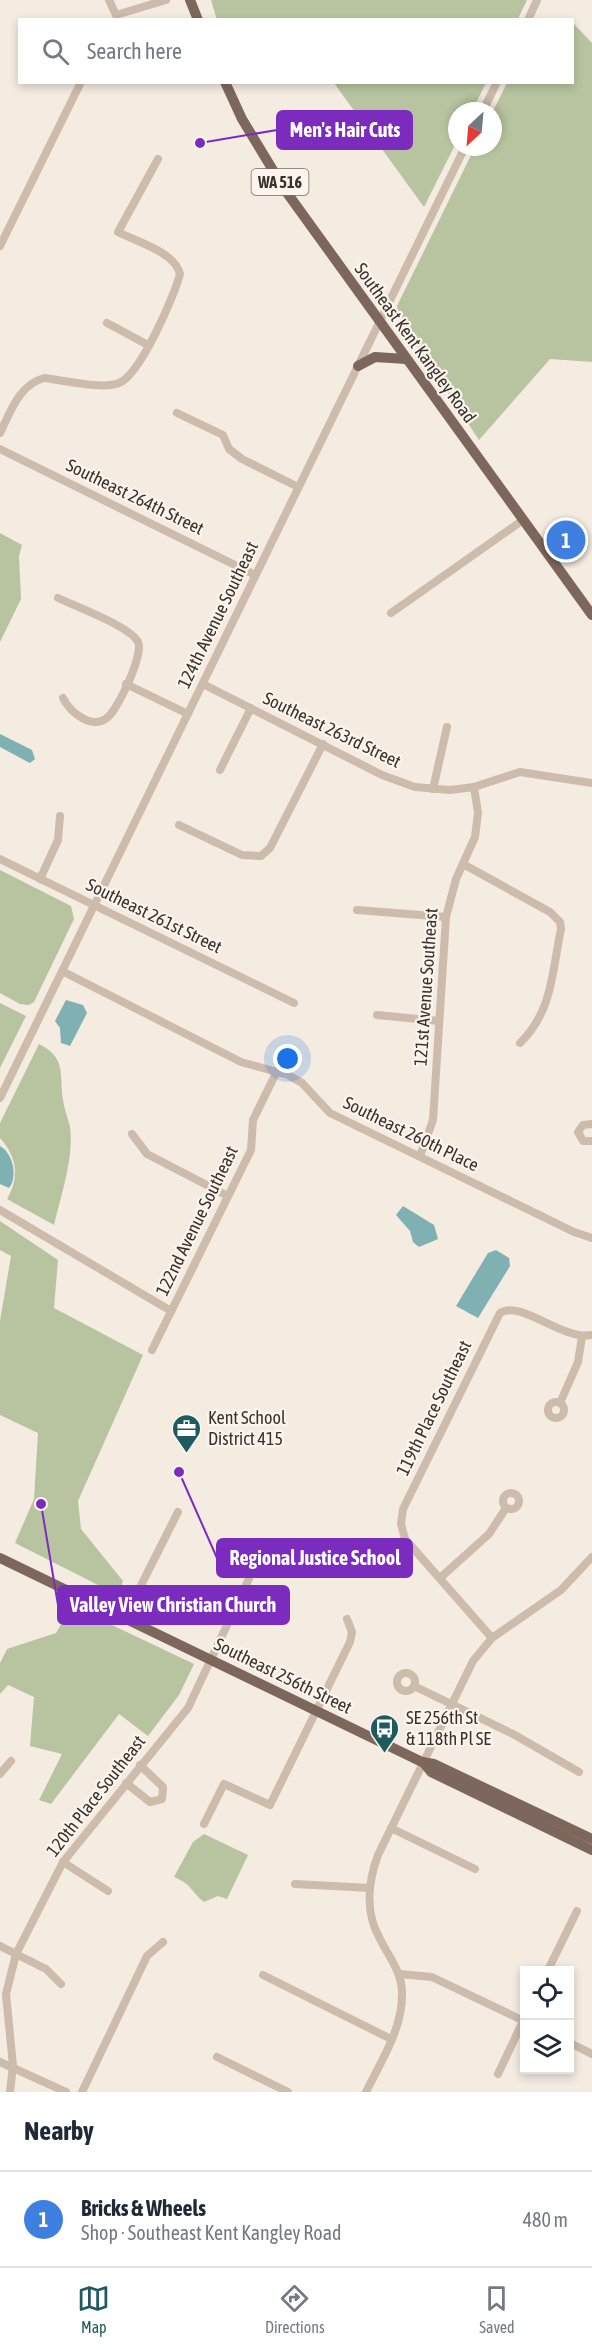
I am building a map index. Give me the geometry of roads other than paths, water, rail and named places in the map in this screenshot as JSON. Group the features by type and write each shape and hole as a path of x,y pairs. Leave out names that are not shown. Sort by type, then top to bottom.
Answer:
{"main road":[{"path":"190,0 197,18"},
{"name":"Southeast Kent Kangley Road","path":"226,84 242,119 285,190 592,615"},
{"path":"358,366 375,357 406,359"},
{"name":"Southeast 256th Street","path":"0,1558 124,1620 422,1762 434,1764 592,1839"},
{"name":"Southeast 256th Street","path":"422,1762 431,1772 592,1850"}],"street":[{"path":"109,0 115,17 166,0"},
{"path":"529,18 537,0"},
{"path":"0,246 80,84"},
{"path":"487,102 496,84"},
{"name":"124th Avenue Southeast","path":"0,1098 461,156"},
{"path":"0,433 17,399 34,381 45,378 109,385 120,383 136,367 178,283 178,267 167,257 118,232 158,159"},
{"path":"107,323 148,345"},
{"path":"177,413 223,435 229,449 242,459 298,487"},
{"name":"Southeast 264th Street","path":"0,449 255,575"},
{"path":"391,613 523,520"},
{"path":"58,598 135,637 139,642 140,655 108,717 96,722 73,712 63,698"},
{"path":"126,684 188,714"},
{"name":"Southeast 263rd Street","path":"203,684 398,782 433,789 474,787 520,772 592,783"},
{"path":"220,770 251,708"},
{"path":"433,789 447,727"},
{"path":"179,825 242,855 261,856 270,848 323,744"},
{"name":"121st Avenue Southeast","path":"420,1156 434,1120 446,917 478,825 474,787"},
{"path":"40,879 58,840 60,816"},
{"name":"Southeast 261st Street","path":"0,859 294,1002"},
{"path":"463,864 550,912 560,922 549,998 537,1025 520,1043"},
{"path":"357,910 446,917"},
{"name":"Southeast 260th Place","path":"62,971 241,1062 277,1071 302,1083 330,1113 574,1232 592,1238"},
{"path":"377,1015 439,1021"},
{"name":"122nd Avenue Southeast","path":"152,1350 251,1150 253,1120 277,1071"},
{"path":"592,1124 583,1125 578,1132 583,1141 592,1141"},
{"path":"132,1134 147,1154 228,1196"},
{"path":"0,1210 171,1311"},
{"name":"119th Place Southeast","path":"440,1578 405,1539 401,1524 403,1509 495,1320 504,1310 520,1311 555,1329 582,1337"},
{"path":"560,1403 578,1362 582,1337 592,1335"},
{"path":"492,1638 440,1578 489,1534 506,1508"},
{"path":"124,1620 178,1512"},
{"path":"366,2092 392,2039 402,2005 400,1974 374,1928 370,1888 373,1869 468,1668 492,1638 561,1590 592,1557"},
{"name":"120th Place Southeast","path":"10,2092 13,2066 6,1994 16,1954 63,1862 188,1708 253,1570"},
{"path":"204,1824 224,1784 270,1805 350,1642 352,1632 347,1619"},
{"path":"414,1686 513,1734 579,1772"},
{"path":"0,1774 10,1761"},
{"path":"126,1783 150,1802 162,1799 163,1787 140,1766"},
{"path":"391,1828 475,1869"},
{"path":"63,1862 108,1891"},
{"path":"295,1884 370,1888"},
{"path":"550,1966 576,1911"},
{"path":"82,2092 147,1956 163,1942"},
{"path":"0,1946 46,1969 61,1984"},
{"path":"400,1974 432,1977 520,2018"},
{"path":"263,1975 392,2039"},
{"path":"498,2074 520,2028"},
{"path":"574,2045 592,2055"},
{"path":"217,2057 288,2092"},
{"path":"0,2062 66,2092"}],"water":[{"path":"0,734 32,750 35,759 30,763 0,747"},
{"path":"66,1000 83,1005 87,1013 70,1046 61,1043 60,1028 55,1021"},
{"path":"0,1146 8,1154 13,1166 13,1178 9,1188 0,1184"},
{"path":"403,1206 434,1225 438,1239 419,1247 413,1242 410,1231 396,1215"},
{"path":"496,1250 509,1258 510,1266 478,1318 456,1306 488,1253"}],"place":[{"name":"Men's Hair Cuts","path":"200,143"},
{"name":"Bricks & Wheels","path":"566,540"},
{"name":"Kent School District 415","path":"187,1454"},
{"name":"Regional Justice School","path":"179,1472"},
{"name":"Valley View Christian Church","path":"41,1504"},
{"name":"SE 256th St & 118th Pl SE","path":"385,1754"}]}
